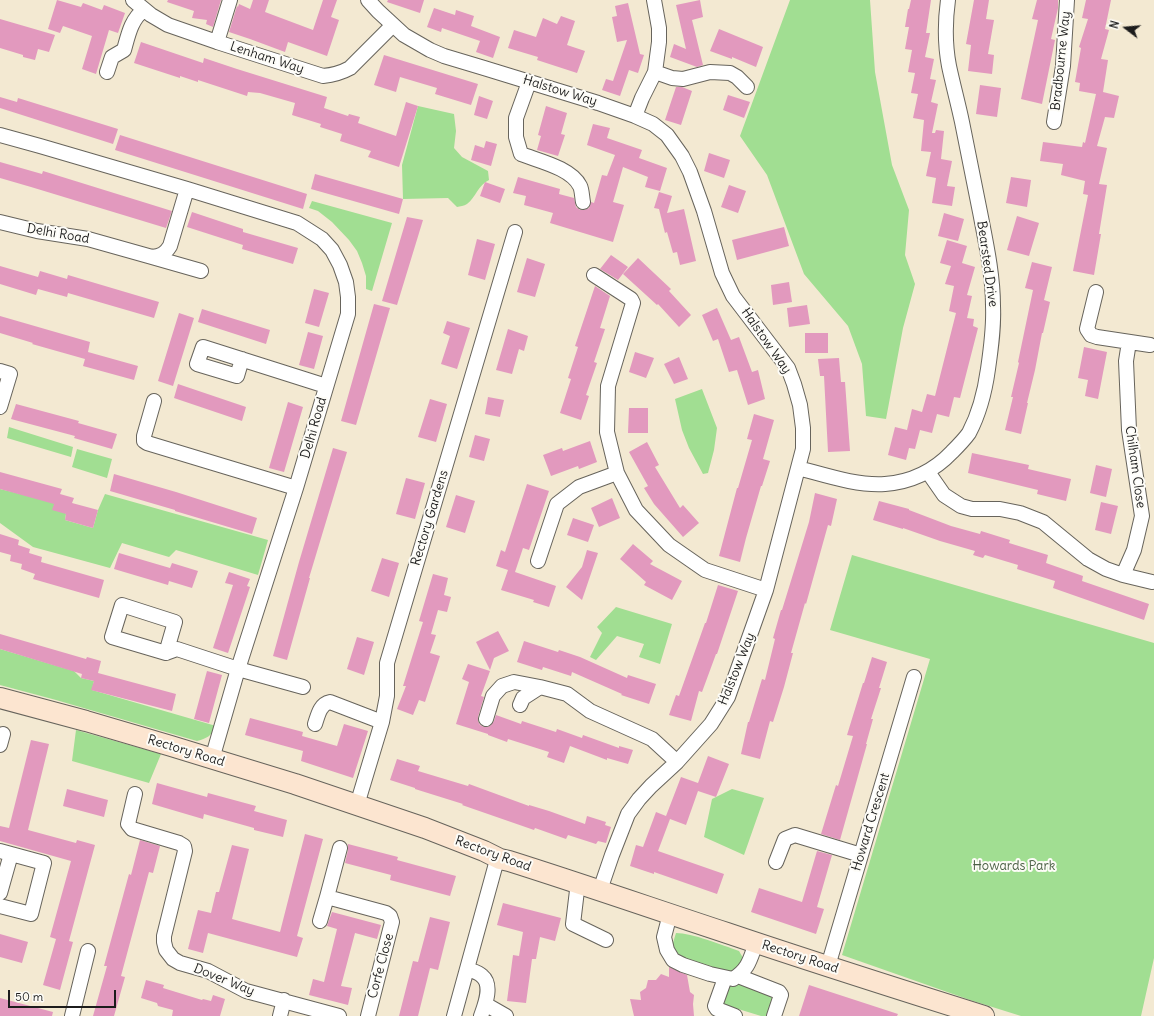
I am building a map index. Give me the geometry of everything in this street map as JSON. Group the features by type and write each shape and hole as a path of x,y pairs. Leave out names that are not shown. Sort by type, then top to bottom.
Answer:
{"street":[{"name":"Lenham Way","path":"133,0 144,10 168,25 323,76 334,75 350,68 393,25"},
{"path":"217,42 230,0"},
{"name":"Halstow Way","path":"368,0 404,35 430,50 635,116 653,124 667,135 682,156 690,172 704,211 722,273 733,296 788,368 798,398 803,428 802,449 798,468 766,590 728,697 711,724 677,762 639,799 628,814 600,890"},
{"path":"635,116 655,72 658,57 659,28 654,0"},
{"name":"Bearsted Drive","path":"798,468 864,483 884,484 903,481 928,472 939,465 968,434 979,410 993,338 994,306 990,270 962,122 949,66 946,41 946,15 948,0"},
{"name":"Bradbourne Way","path":"1054,122 1064,66 1068,0"},
{"path":"107,72 112,57 124,50 131,28 138,14 144,10"},
{"path":"655,72 672,78 683,79 710,72 730,73 737,77 747,87"},
{"path":"529,82 516,118 516,137 521,154 558,167 574,177 581,187 583,202"},
{"name":"Delhi Road","path":"0,136 40,146 187,189 297,223 322,239 332,250 340,265 346,282 348,314 296,488 238,669 212,759"},
{"path":"152,257 162,255 170,246 187,189"},
{"name":"Delhi Road","path":"0,222 37,231 88,239 201,271"},
{"name":"Rectory Gardens","path":"356,805 382,722 387,696 387,663 515,232"},
{"path":"594,274 631,299 633,303 608,386 608,432 616,473 636,510 669,545 705,570 766,590"},
{"path":"1096,292 1088,329 1091,335 1150,345"},
{"name":"Chilham Close","path":"1123,575 1134,550 1142,516 1129,430 1126,361 1129,342"},
{"path":"242,359 326,386"},
{"path":"0,371 10,374 0,407"},
{"path":"154,401 144,436 144,441 147,444 296,488"},
{"path":"928,472 944,496 961,506 972,509 1000,509 1020,513 1043,522 1088,559 1106,569 1152,582"},
{"path":"538,561 557,504 579,487 616,473"},
{"path":"166,653 175,622 122,605 112,637 166,653 177,649 238,669 303,687"},
{"name":"Howard Crescent","path":"828,966 914,677"},
{"path":"486,718 493,696 502,686 514,682 540,687 567,694 590,711 652,739 677,762"},
{"path":"520,705 523,698 540,687"},
{"name":"Rectory Road","path":"0,698 86,721 295,784 425,828 484,850 500,859 578,882 756,943 984,1016"},
{"path":"315,724 322,706 330,702 382,722"},
{"name":"Dover Way","path":"135,794 128,824 132,830 179,843 184,846 185,851 164,936 166,950 169,955 180,963 208,971 246,991 339,1016"},
{"path":"776,862 786,839 795,835 861,855"},
{"path":"320,921 340,848"},
{"path":"0,893 5,852 44,863 30,914 0,906"},
{"path":"454,1016 495,867 500,859"},
{"path":"578,882 573,924 606,940"},
{"name":"Corfe Close","path":"327,897 386,913 390,916 392,922 391,928 368,1016"},
{"path":"670,914 664,937 667,950 673,960 710,974 732,977 779,992 781,994 774,1016"},
{"path":"736,1016 717,1009 715,1006 732,977 748,966 756,943"},
{"path":"72,1016 88,951"},
{"path":"467,969 479,974 485,979 487,984 483,1010 506,1016"},
{"path":"280,1016 284,1000"}],"green space":[{"path":"790,0 870,0 875,72 892,165 909,210 905,255 915,284 903,328 886,419 866,416 862,364 848,326 804,274 767,175 740,136"},
{"path":"418,106 454,114 456,131 454,148 462,157 488,171 489,180 482,185 466,205 457,207 448,198 403,199 402,165"},
{"path":"312,201 392,223 372,291 366,289 366,276 357,251 332,222 318,211 309,208"},
{"path":"702,389 717,428 714,450 708,473 703,474 689,448 682,430 675,399"},
{"path":"9,427 73,447 71,457 7,438"},
{"path":"77,449 112,459 107,478 72,467"},
{"path":"0,489 58,503 66,514 65,520 93,528 98,510 105,494 268,540 258,575 176,550 169,557 122,543 110,568 33,547 0,523"},
{"name":"Howards Park","path":"852,555 1154,643 1154,958 1141,1016 1021,1016 970,1000 842,955 930,659 830,630"},
{"path":"616,607 672,624 660,664 639,657 644,644 617,636 596,660 590,657 602,633 597,627"},
{"path":"0,649 74,671 81,678 94,681 92,690 216,726 209,736 197,741 0,685"},
{"path":"76,730 161,754 149,783 72,761"},
{"path":"732,789 764,798 744,855 704,837 712,799"},
{"path":"676,933 698,937 739,951 746,963 737,972 721,972 679,958 672,946"},
{"path":"728,984 739,984 774,996 767,1016 761,1016 722,1004"}],"building":[{"path":"57,0 81,7 83,3 102,10 104,5 125,13 118,33 109,30 96,74 82,69 92,36 63,26 60,33 48,29"},
{"path":"168,0 221,0 213,27 206,24 207,20 192,18 194,11 167,2"},
{"path":"253,0 269,0 265,12 313,30 323,0 337,0 331,17 339,20 327,56 288,42 285,52 229,32 237,6 238,7 239,4 250,9"},
{"path":"388,0 424,0 420,13 387,2"},
{"path":"700,0 703,17 692,20 703,65 697,67 670,57 674,44 686,49 676,5"},
{"path":"911,0 931,0 926,33 930,33 925,57 934,59 930,79 936,80 931,102 938,104 932,133 935,133 936,130 944,131 941,159 952,161 947,186 955,187 952,206 932,203 936,178 926,176 931,152 921,151 924,120 913,118 918,94 911,93 915,73 908,72 912,50 905,49 909,27 905,27"},
{"path":"974,0 989,0 986,19 994,20 988,54 994,55 992,74 968,71 971,45 966,44"},
{"path":"1037,0 1058,0 1058,8 1051,39 1055,40 1042,104 1021,99 1038,20 1032,19"},
{"path":"1086,0 1111,0 1105,29 1109,30 1101,59 1108,60 1103,92 1119,96 1114,118 1105,117 1097,146 1107,148 1099,184 1107,185 1094,275 1073,271 1088,195 1083,194 1085,181 1061,175 1063,164 1040,161 1043,142 1082,147 1083,142 1085,143 1096,94 1079,91 1080,83 1075,82 1081,48 1079,47 1088,19 1082,18"},
{"path":"628,3 640,54 644,55 638,73 629,70 620,96 602,90 606,79 613,81 627,40 617,42 612,17 617,16 615,6"},
{"path":"434,8 455,15 456,10 474,16 471,26 500,37 493,58 476,52 480,41 442,28 441,32 427,27"},
{"path":"561,16 575,21 567,45 585,51 577,73 537,60 538,57 508,48 514,30 536,37 543,18 557,24"},
{"path":"0,19 55,35 49,52 38,49 35,60 0,48"},
{"path":"719,29 763,47 756,67 732,57 732,59 710,51"},
{"path":"141,42 203,63 204,58 327,97 324,108 348,116 349,114 360,117 358,123 396,136 406,102 418,106 399,167 368,157 371,151 340,141 342,134 320,127 321,124 292,115 295,103 260,93 248,92 247,96 198,80 198,82 180,76 180,78 134,63"},
{"path":"384,55 478,84 471,105 435,94 437,88 400,77 396,92 374,85"},
{"path":"980,85 1001,88 997,117 976,114"},
{"path":"676,87 682,87 692,91 681,125 665,120"},
{"path":"728,95 750,102 744,118 723,110"},
{"path":"479,96 493,101 487,119 474,115"},
{"path":"0,97 17,102 18,98 118,129 113,144 0,108"},
{"path":"546,106 567,113 561,134 565,135 558,156 537,150 541,136 538,135"},
{"path":"593,124 610,128 607,138 642,150 639,158 667,168 660,191 645,187 648,177 623,167 613,202 624,205 613,242 550,223 553,213 524,205 526,196 513,193 518,177 560,189 559,194 574,198 576,207 580,210 589,208 591,202 594,203 602,175 607,176 615,155 587,145"},
{"path":"120,135 307,194 303,209 115,150"},
{"path":"486,141 497,144 491,166 471,160 475,145 484,148"},
{"path":"709,153 730,160 724,178 704,171"},
{"path":"0,162 42,174 43,171 172,211 166,228 0,178"},
{"path":"315,174 403,199 399,214 311,189"},
{"path":"1011,177 1031,180 1027,207 1006,203"},
{"path":"485,182 505,189 500,203 480,196"},
{"path":"729,185 746,191 738,213 721,207"},
{"path":"659,192 672,196 667,213 684,209 696,261 680,265 677,252 673,253 667,232 665,233 659,209 654,208"},
{"path":"192,212 243,229 243,232 298,248 293,264 242,249 243,245 187,227"},
{"path":"944,213 964,219 958,241 938,236"},
{"path":"1017,216 1039,223 1029,256 1007,250"},
{"path":"407,217 423,220 397,305 382,301"},
{"path":"784,227 789,246 737,260 732,240"},
{"path":"477,239 495,244 485,280 468,275"},
{"path":"947,240 967,246 962,263 975,267 967,295 972,296 967,318 974,319 973,326 978,328 960,398 954,397 949,417 937,414 932,433 920,430 915,449 909,448 906,460 888,455 895,427 907,430 912,409 922,412 927,394 935,396 956,313 949,311 954,286 945,284 951,266 940,263"},
{"path":"611,255 628,267 618,280 600,269"},
{"path":"527,258 545,264 535,297 517,292"},
{"path":"638,258 671,289 669,291 691,315 679,327 658,304 657,305 623,274"},
{"path":"1032,262 1052,267 1044,300 1050,302 1021,434 1005,430 1013,397 1011,397 1033,290 1025,288"},
{"path":"0,266 38,277 40,271 67,279 68,275 159,302 154,318 68,293 67,297 38,289 36,295 0,284"},
{"path":"789,282 792,302 773,305 771,285"},
{"path":"595,286 610,296 600,328 605,329 594,362 597,363 586,395 589,396 581,420 560,413 571,379 568,378 578,347 575,346"},
{"path":"314,289 329,293 319,327 305,323"},
{"path":"374,304 390,308 356,425 341,421"},
{"path":"807,305 810,324 789,327 787,308"},
{"path":"717,308 731,340 739,337 752,372 758,370 765,399 748,405 737,370 729,372 718,339 713,341 702,315"},
{"path":"202,309 270,330 266,344 198,322"},
{"path":"179,313 194,318 173,386 158,381"},
{"path":"0,316 90,342 88,352 138,366 134,380 83,366 85,359 0,333"},
{"path":"447,321 470,328 457,369 441,364 450,336 443,333"},
{"path":"508,329 528,336 524,351 519,349 512,374 496,370"},
{"path":"308,332 323,336 314,369 299,365"},
{"path":"805,333 828,333 828,353 805,353"},
{"path":"1084,347 1107,352 1098,399 1085,396 1088,380 1078,378"},
{"path":"635,352 654,358 646,378 629,372"},
{"path":"679,357 688,379 674,384 664,364"},
{"path":"839,358 841,382 845,382 850,451 828,452 824,376 820,376 818,359"},
{"path":"178,384 246,407 242,421 174,398"},
{"path":"488,397 504,400 500,417 485,414"},
{"path":"430,399 447,404 436,442 418,437"},
{"path":"288,402 303,407 284,472 269,468"},
{"path":"16,404 79,421 78,423 117,434 112,449 74,438 75,436 11,419"},
{"path":"629,408 648,408 648,433 628,433"},
{"path":"754,414 774,420 763,459 770,461 761,486 740,562 719,556 737,488 752,440 747,439"},
{"path":"475,435 490,439 484,461 469,457"},
{"path":"590,441 597,462 579,469 578,466 551,476 543,455 562,448 563,451"},
{"path":"647,442 659,465 655,467 680,508 683,505 699,523 683,537 654,504 644,488 648,486 629,452"},
{"path":"333,448 347,452 309,578 287,660 273,656"},
{"path":"972,453 1029,465 1028,469 1071,479 1066,501 1037,494 1038,490 968,473"},
{"path":"1096,465 1112,469 1106,497 1090,493"},
{"path":"0,472 62,489 60,494 74,498 72,503 98,510 93,528 65,520 66,514 52,510 54,504 0,489"},
{"path":"114,474 257,518 252,534 110,491"},
{"path":"406,478 425,483 415,519 396,514"},
{"path":"527,484 549,491 529,550 523,548 515,572 556,586 549,607 533,602 534,600 501,590 508,570 496,566 501,550 505,552"},
{"path":"815,493 837,499 831,526 828,525 806,604 805,603 791,653 793,653 784,687 773,722 770,721 760,759 741,754 748,722 762,679 765,680 775,639 773,638 809,522"},
{"path":"456,495 475,501 465,533 446,527"},
{"path":"612,498 620,518 599,527 591,508"},
{"path":"879,501 909,509 951,526 980,534 981,531 1010,540 1009,543 1048,555 1046,563 1083,576 1082,581 1149,604 1144,620 1053,588 1055,581 1017,569 1018,565 985,555 983,558 973,555 975,551 873,520"},
{"path":"1101,502 1118,506 1111,534 1095,530"},
{"path":"573,518 594,525 588,542 567,535"},
{"path":"0,534 19,540 18,545 30,549 29,553 42,557 41,562 104,580 99,598 33,579 35,574 21,569 22,564 10,561 11,555 0,552"},
{"path":"633,544 653,561 650,564 682,581 672,600 644,585 646,582 620,559"},
{"path":"587,550 598,553 582,600 566,587 582,567"},
{"path":"119,553 170,568 172,563 198,571 192,588 169,581 168,585 114,569"},
{"path":"382,558 399,563 389,597 371,591"},
{"path":"229,572 250,579 247,586 250,587 228,653 213,648 233,585 225,583"},
{"path":"433,574 448,578 444,595 451,597 447,612 438,610 431,634 436,635 430,653 440,656 425,702 419,700 413,715 397,709 406,686 403,686 423,622 419,621"},
{"path":"718,585 738,591 717,654 702,692 699,691 691,721 669,715 676,695 679,696 706,623"},
{"path":"498,631 509,651 494,658 490,670 476,642"},
{"path":"0,634 86,659 87,657 101,661 98,673 176,694 172,711 91,690 94,681 81,678 82,674 0,649"},
{"path":"357,637 374,642 364,675 347,669"},
{"path":"524,641 558,652 559,650 580,657 627,678 628,675 656,684 649,704 621,695 622,694 572,672 571,676 543,667 542,670 517,662"},
{"path":"872,657 887,662 879,688 881,688 871,719 873,719 867,744 840,840 821,834 836,785 838,786 853,736 847,735"},
{"path":"468,664 490,671 481,696 484,697 478,717 480,725 488,727 494,721 496,715 521,724 522,721 556,732 557,729 582,738 583,735 619,748 619,746 633,750 628,764 607,758 607,760 570,746 564,763 547,757 549,752 508,739 507,742 488,734 456,724 469,682 462,679"},
{"path":"207,671 222,675 209,723 194,719"},
{"path":"250,718 303,732 302,736 337,746 344,724 368,731 353,778 301,761 303,751 245,735"},
{"path":"31,740 49,744 28,830 76,843 77,840 95,845 69,941 73,942 60,990 43,985 56,939 50,937 71,861 0,841 0,826 9,828"},
{"path":"708,756 729,764 716,797 698,791 686,825 670,819 658,851 724,874 717,894 654,872 654,874 630,866 636,845 643,847 656,812 666,816 681,777 698,783"},
{"path":"397,759 420,766 418,771 468,786 469,784 529,806 549,811 585,824 587,816 606,822 605,825 611,827 606,843 598,841 596,844 568,835 566,839 535,828 534,830 462,805 463,804 390,780"},
{"path":"157,783 207,797 208,793 256,806 254,811 287,820 283,837 254,830 254,828 204,814 203,819 152,804"},
{"path":"67,789 108,800 104,817 63,806"},
{"path":"305,834 323,839 297,936 303,938 297,957 208,933 203,953 188,949 198,910 211,913 216,892 219,892 232,845 249,849 232,919 280,932"},
{"path":"140,840 160,846 153,873 149,872 121,976 125,977 114,1016 93,1016 107,966 104,966 129,874 131,875"},
{"path":"348,844 398,857 397,860 456,876 450,896 390,880 391,875 345,863"},
{"path":"817,851 832,855 817,907 824,909 816,934 751,912 759,888 802,902"},
{"path":"503,903 561,918 555,941 540,937 536,959 532,959 526,1003 507,1001 513,955 519,956 523,932 497,925"},
{"path":"332,912 381,925 377,939 355,933 341,986 352,988 348,1005 309,995 313,979 324,982 337,929 327,926"},
{"path":"430,917 450,922 438,970 430,968 418,1016 399,1016 413,961 418,962"},
{"path":"0,934 28,942 22,963 0,957"},
{"path":"669,967 687,975 690,992 694,995 694,1016 634,1016 630,999 641,1000 640,992 646,988 648,980 656,980 661,974 669,977"},
{"path":"146,980 164,985 163,988 202,1000 211,1001 213,995 225,999 220,1016 172,1016 173,1010 158,1006 157,1003 141,998"},
{"path":"809,985 898,1014 897,1016 799,1016"},
{"path":"0,998 53,1012 52,1016 0,1016"}]}
